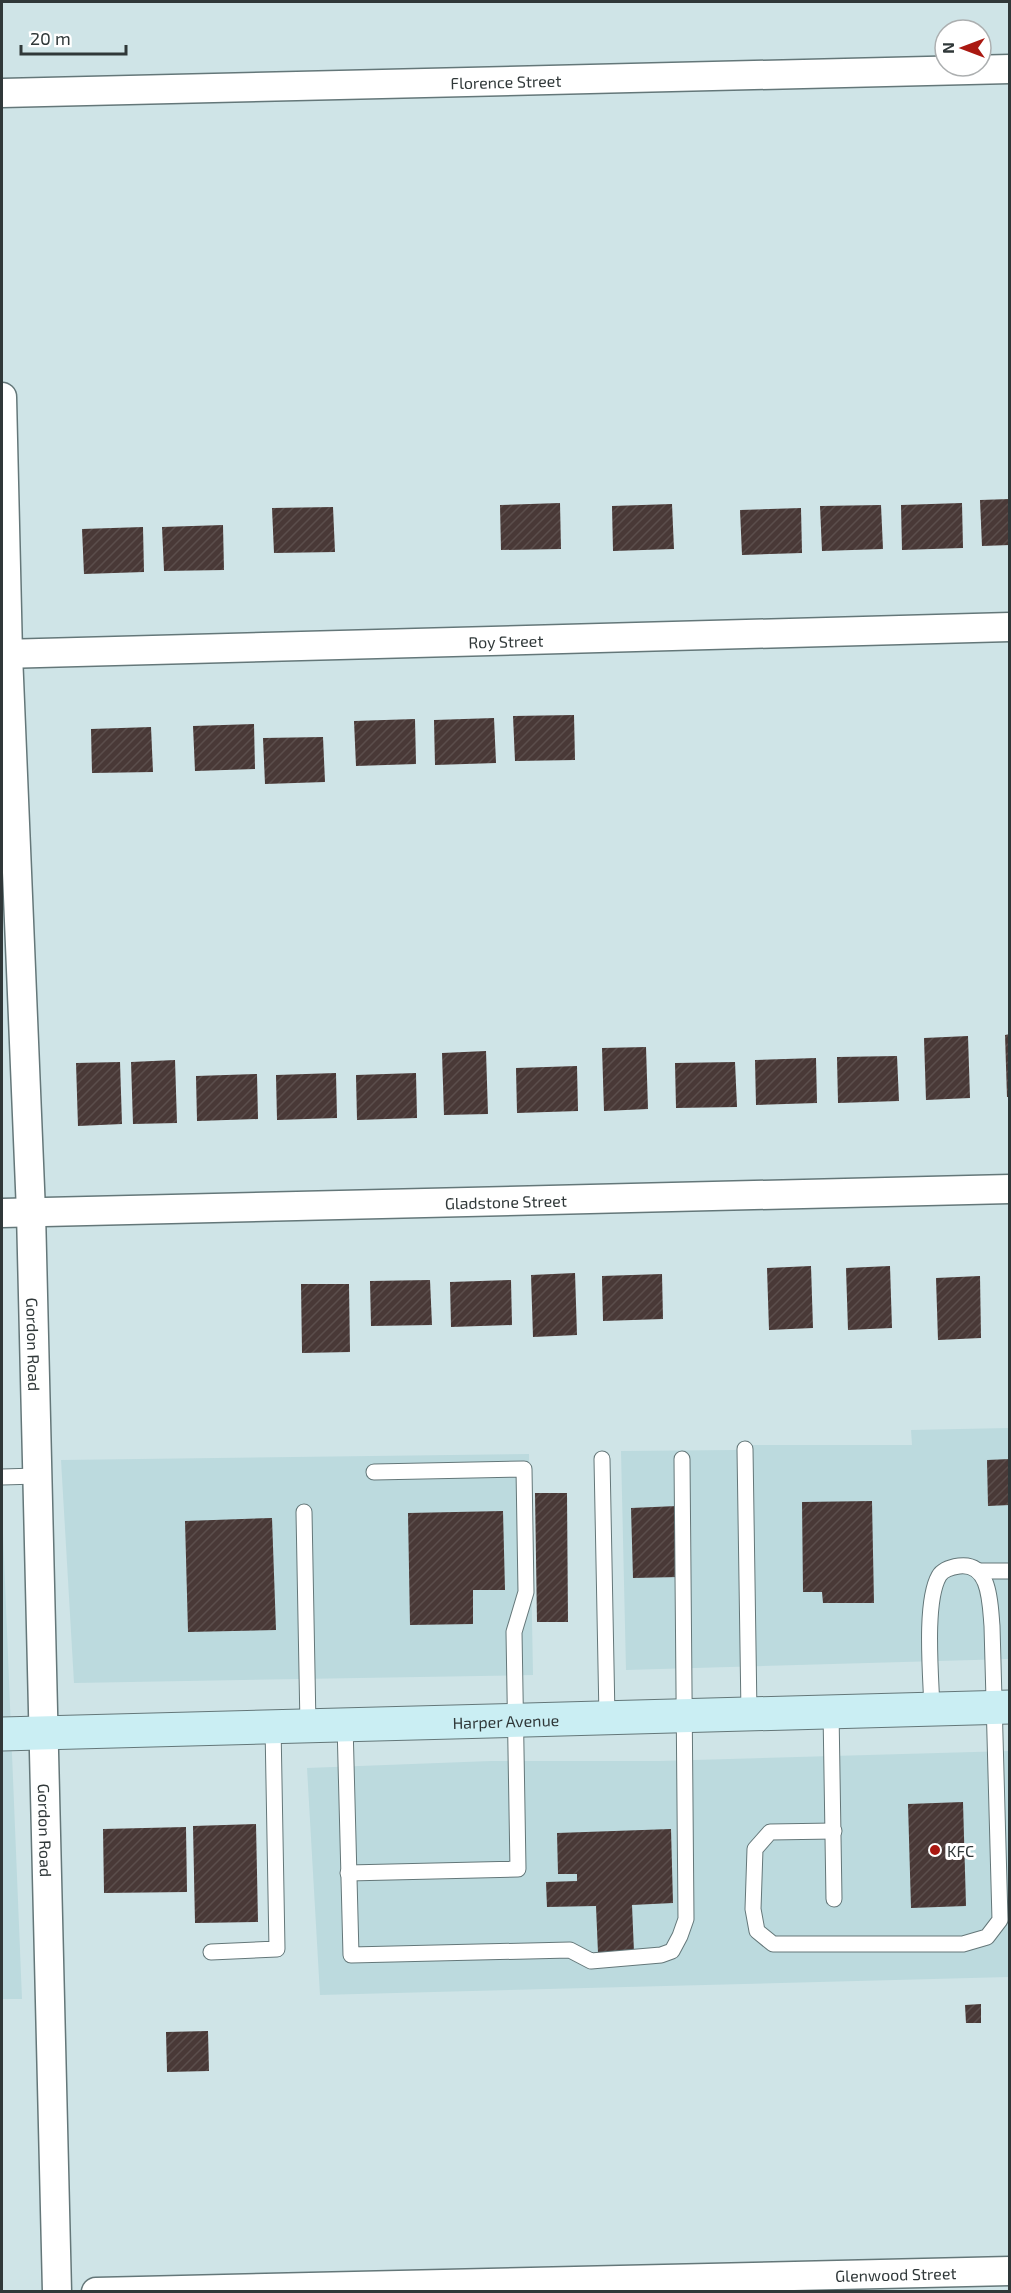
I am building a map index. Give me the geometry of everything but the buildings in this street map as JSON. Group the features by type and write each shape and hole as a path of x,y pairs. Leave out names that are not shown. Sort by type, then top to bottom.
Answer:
{"main road":[{"name":"Harper Avenue","path":"2,1734 1002,1707"}],"street":[{"name":"Florence Street","path":"2,93 1010,69"},
{"name":"Gordon Road","path":"2,397 5,654 31,1212 57,2292"},
{"name":"Roy Street","path":"5,654 1010,627"},
{"name":"Gladstone Street","path":"2,1213 1010,1189"},
{"name":"Glenwood Street","path":"96,2292 1010,2271"}],"lane":[{"path":"745,1449 749,1713"},
{"path":"602,1459 607,1717"},
{"path":"345,1724 351,1955 570,1950 591,1961 661,1955 672,1951 686,1918 682,1459"},
{"path":"348,1873 518,1869 514,1632 526,1592 524,1469 374,1472"},
{"path":"2,1477 37,1476"},
{"path":"304,1512 308,1725"},
{"path":"932,1709 932,1602 939,1575 950,1567 963,1565 978,1572 1010,1571"},
{"path":"834,1831 770,1832 755,1849 753,1910 757,1931 772,1944 963,1944 987,1937 1000,1920 1002,1707 989,1589 978,1572"},
{"path":"831,1711 834,1899"},
{"path":"212,1952 277,1949 273,1726"}],"shaded area":[{"path":"1009,1428 1009,1659 626,1670 621,1451 735,1450 750,1445 912,1445 911,1430"},
{"path":"529,1454 533,1675 74,1683 61,1460"},
{"path":"2,1509 22,1999 2,1999"},
{"path":"1009,1751 1009,1977 320,1995 307,1768 491,1761 659,1761"}],"place":[{"name":"KFC","path":"935,1850"}]}
